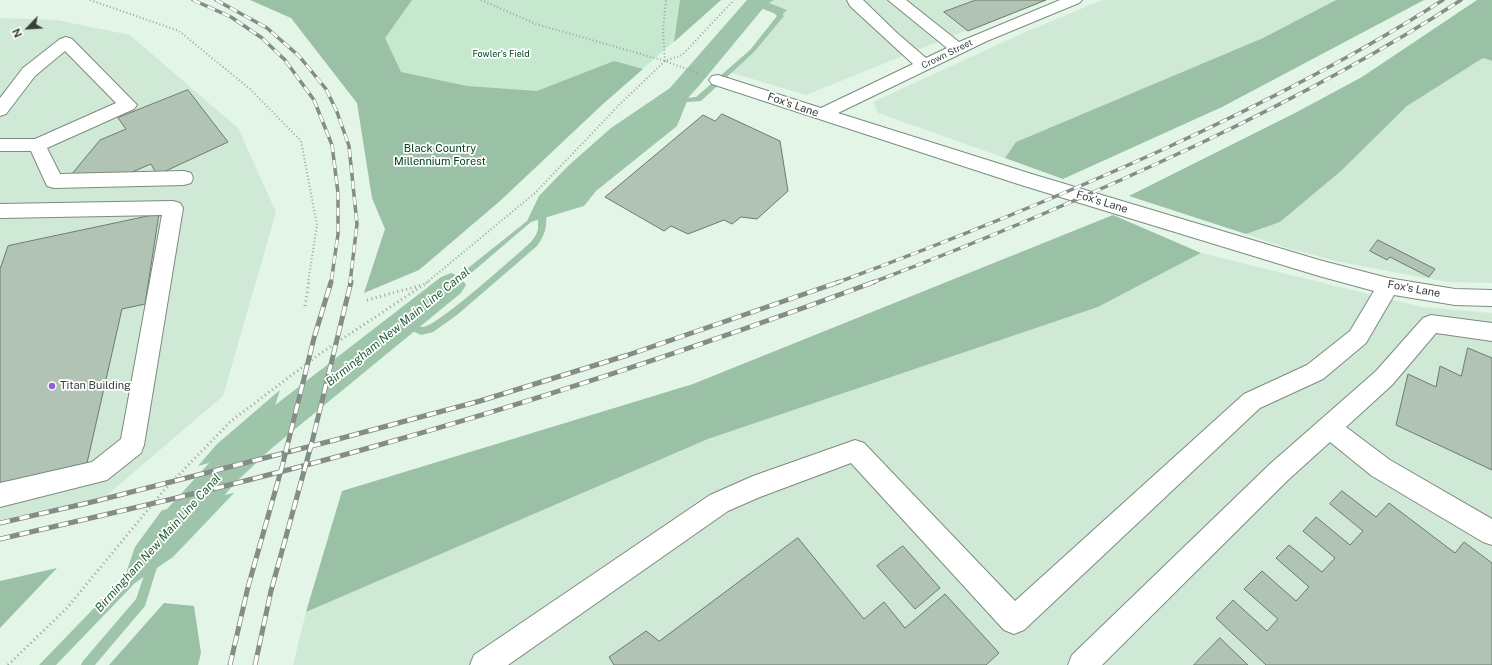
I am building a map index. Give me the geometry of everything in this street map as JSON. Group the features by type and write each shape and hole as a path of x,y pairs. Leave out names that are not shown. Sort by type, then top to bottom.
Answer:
{"street":[{"path":"855,0 856,3 891,36 925,65"},
{"path":"896,0 958,49"},
{"name":"Crown Street","path":"822,114 981,38 1074,0"},
{"path":"0,110 29,72 66,42 128,105 37,145 0,146"},
{"name":"Fox's Lane","path":"718,80 1028,180 1319,268 1388,286 1455,297 1492,298"},
{"path":"37,145 54,181 184,178"},
{"path":"0,211 173,208 132,445 98,472 0,495"},
{"path":"484,665 719,503 753,488 855,451 1014,620 1252,401 1315,372 1358,337 1388,286"},
{"path":"1082,665 1279,472 1384,378 1430,324 1492,332"},
{"path":"1329,427 1381,468 1492,533"}],"path":[{"path":"90,0 179,31 250,89 301,141 317,225 305,306"},
{"path":"481,0 536,24 665,61 677,66"},
{"path":"665,61 663,31 666,0"},
{"path":"8,665 67,608 165,489 231,421 321,354 424,284 535,192 620,104 665,61 682,55 734,0"},
{"path":"367,300 424,284"}],"shaded area":[{"path":"774,0 1042,0 806,95 729,72 752,51 786,11 768,3"},
{"path":"1102,0 1336,0 1263,38 1016,142 1005,158 878,113 873,102 1023,33"},
{"path":"0,18 56,20 130,35 238,128 276,212 223,396 105,497 0,520"},
{"path":"1483,58 1492,61 1492,283 1447,282 1340,262 1287,248 1246,234 1280,222 1341,171 1407,106"},
{"path":"1201,253 1422,307 1492,313 1492,665 293,665 306,612 708,439 1098,307"}],"green space":[{"name":"Black Country Millennium Forest","path":"250,0 412,0 385,38 401,72 467,86 537,91 614,61 643,69 604,103 500,201 419,270 364,293 385,229 372,198 357,103 291,18"},
{"name":"Fowler's Field","path":"304,0 721,0 604,103 400,101"},
{"path":"680,0 721,0 674,42"},
{"path":"1336,0 1424,0 1222,107 1063,179 1005,158 1016,142 1263,38"},
{"path":"1477,0 1492,0 1492,61 1483,58 1407,106 1341,171 1280,222 1246,234 1129,196 1295,113 1362,77"},
{"path":"1113,215 1201,253 1098,307 708,439 306,612 342,491 693,384"},
{"path":"57,568 0,628 0,581"},
{"path":"164,603 194,606 201,653 198,665 109,665"}],"water":[{"path":"749,0 774,0 769,3 787,10 781,16 753,6"},
{"path":"701,67 677,126 596,191 584,206 531,222 429,309 424,321 415,333 418,304 433,296 527,221 539,196 568,166 611,128"},
{"path":"280,390 262,449 198,466 217,444"},
{"path":"235,492 173,557 135,583 56,665 39,665 125,576 135,547 162,510"}],"pier":[{"path":"281,388 282,391 263,451 196,467 261,449"},
{"path":"235,491 237,492 159,511 161,508"}],"building":[{"path":"976,0 1046,0 968,31 944,12"},
{"path":"188,90 228,142 157,175 151,164 125,175 71,175 100,140 126,129 118,118"},
{"path":"722,114 780,141 788,191 757,219 741,217 732,224 724,220 688,234 671,226 664,231 605,197 703,115 715,121"},
{"name":"Titan Building","path":"159,214 145,304 122,309 87,463 0,483 0,269 8,246"},
{"path":"1378,240 1435,269 1429,277 1390,257 1387,260 1370,251"},
{"path":"1468,348 1492,358 1492,470 1396,425 1408,374 1436,387 1440,366 1461,376"},
{"path":"1342,491 1376,517 1389,503 1455,553 1464,542 1492,563 1492,665 1266,665 1216,618 1233,600 1267,631 1278,619 1244,589 1262,571 1296,601 1309,587 1276,558 1289,545 1322,572 1335,558 1303,531 1316,517 1350,545 1363,531 1330,504"},
{"path":"798,538 864,619 884,602 905,628 945,594 999,653 986,665 614,665 609,657 646,631 659,641"},
{"path":"903,546 940,588 915,609 877,566"},
{"path":"1220,638 1248,665 1194,665"}],"waterway":[{"name":"Birmingham New Main Line Canal","path":"674,97 689,82 759,0"},
{"path":"676,101 698,99 752,51 781,16 773,8"},
{"path":"404,322 421,331 430,329 454,313 534,244 542,232 542,211"},
{"name":"Birmingham New Main Line Canal","path":"169,533 223,472 260,437 451,285"},
{"path":"87,665 141,602 154,561"}],"railway":[{"path":"193,0 231,17 262,38 285,60 314,100 332,145 338,193 338,234 331,283"},
{"path":"216,0 267,28 299,56 326,89 337,112 349,146 357,224 350,283"},
{"path":"836,283 960,236 1164,149 1271,98 1341,61 1443,0"},
{"path":"871,283 1036,217 1199,144 1266,111 1365,58 1461,0"},
{"path":"286,453 314,338 331,282"},
{"path":"311,446 351,282"},
{"path":"311,446 480,401 628,355 839,282"},
{"path":"306,465 429,431 621,371 748,328 874,282"},
{"path":"286,453 311,446"},
{"path":"306,465 311,446"},
{"path":"0,523 96,501 286,453"},
{"path":"281,471 286,453"},
{"path":"255,665 271,591 306,465"},
{"path":"281,471 306,465"},
{"path":"0,539 281,471"},
{"path":"230,665 248,587 281,471"}],"place":[{"name":"Titan Building","path":"52,386"}]}
